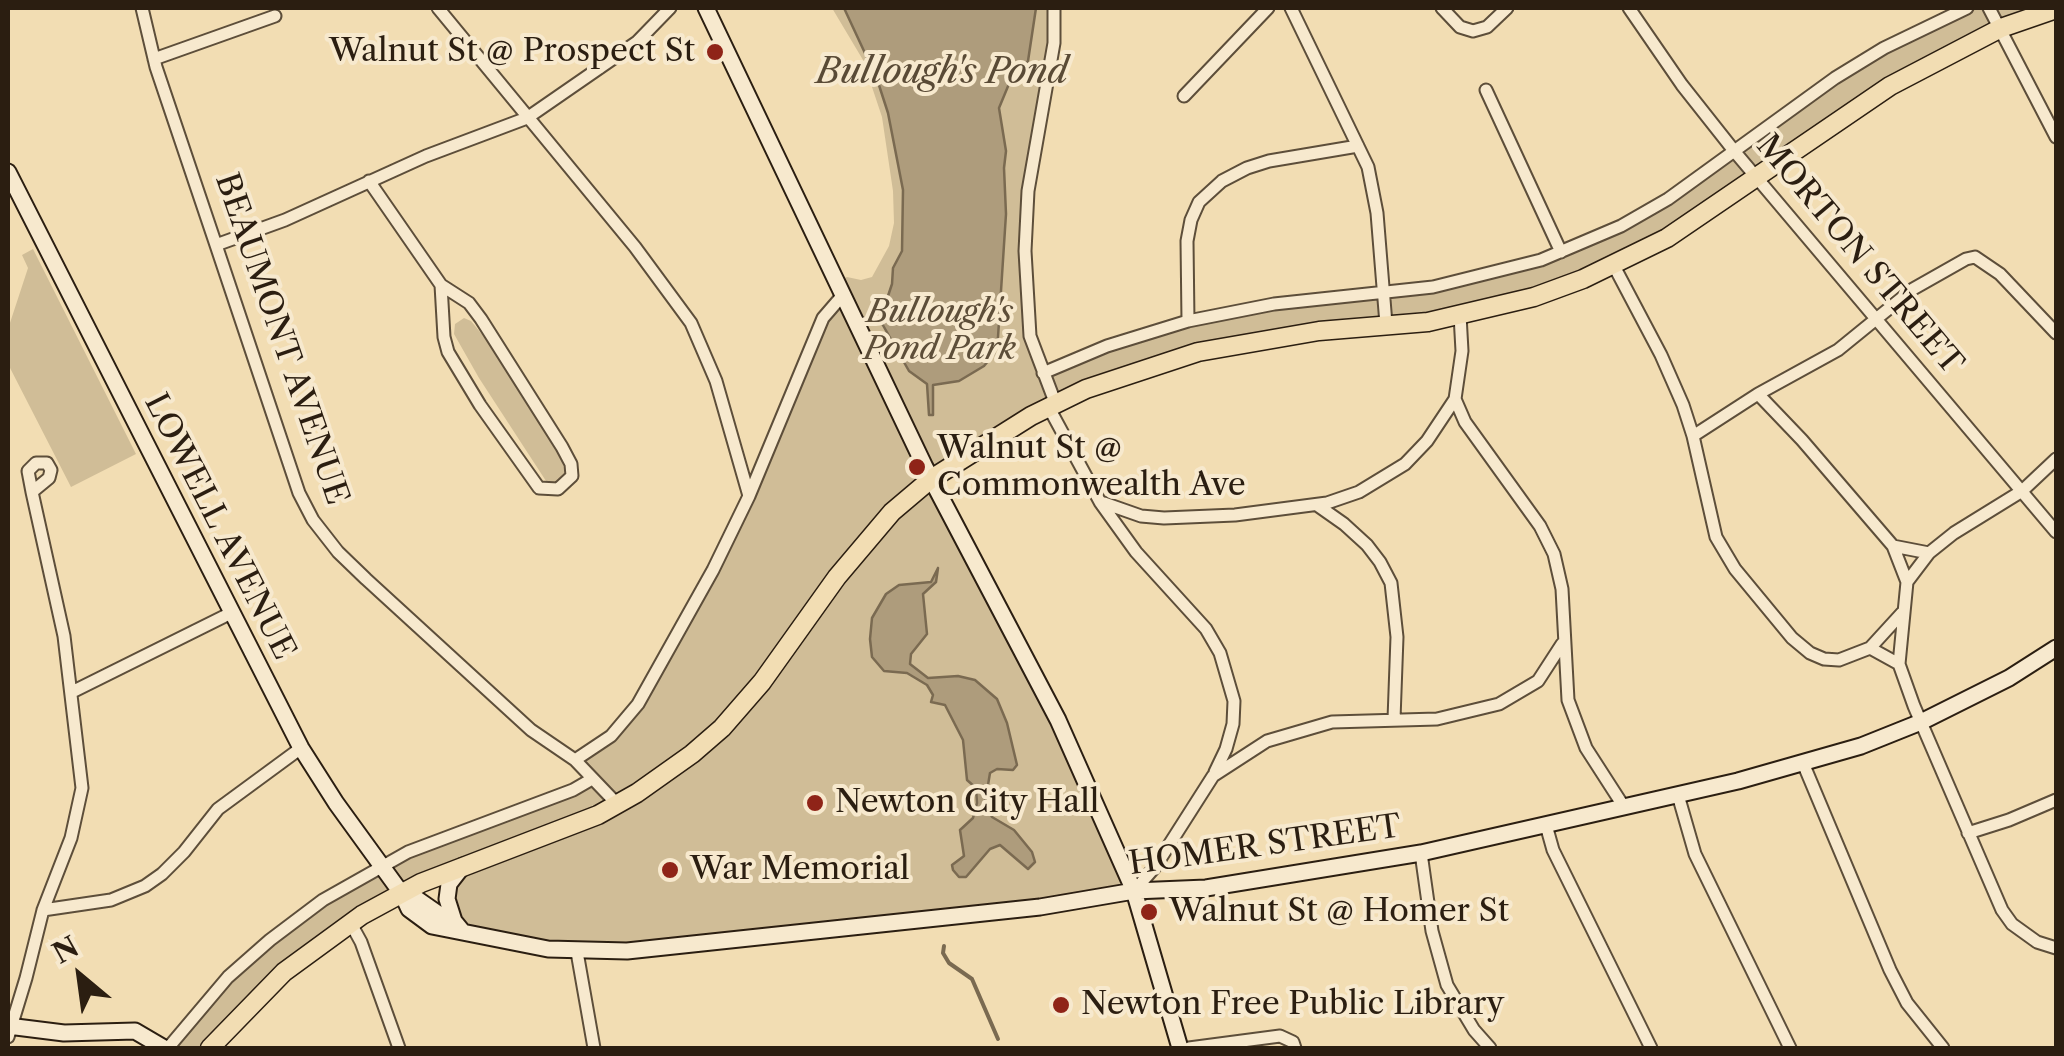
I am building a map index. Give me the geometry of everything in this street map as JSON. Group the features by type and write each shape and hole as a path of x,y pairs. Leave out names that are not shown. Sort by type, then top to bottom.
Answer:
{"main road":[{"path":"210,1048 284,972 350,922 464,866 618,805 665,774 722,728 762,682 859,549 892,512 931,480 1052,404 1198,352 1281,336 1460,316 1534,297 1614,266 1667,238 1890,86 2001,28 2056,9"}],"street":[{"name":"BEAUMONT AVENUE","path":"142,8 154,59 216,245 299,493 313,520 366,580 532,730 576,760 618,805"},
{"path":"438,8 635,247 691,323 716,381 749,496"},
{"path":"216,245 527,118 637,42 670,8"},
{"path":"706,8 931,480 1049,700 1134,891 1180,1048"},
{"path":"1055,8 1054,43 1036,127 1026,219 1028,320 1033,348 1052,404 1100,502 1136,552 1206,629 1220,654 1234,701 1233,724 1213,776 1155,867 1134,891"},
{"path":"1184,96 1268,8"},
{"path":"1291,8 1372,182 1386,324"},
{"path":"1442,8 1460,28 1472,31 1488,27 1507,8"},
{"name":"MORTON STREET","path":"1629,8 1735,152 2056,532"},
{"path":"1043,373 1106,346 1188,321 1274,304 1384,294 1480,277 1561,252 1668,199 1852,68 1967,8"},
{"path":"1990,8 2056,138"},
{"path":"154,59 276,16"},
{"path":"1486,90 1561,252"},
{"path":"1188,321 1188,241 1199,202 1222,181 1269,160 1358,146"},
{"name":"LOWELL AVENUE","path":"8,172 302,748 336,804 402,894"},
{"path":"369,180 441,285 469,303 481,319 562,447 572,476 558,489 539,488 527,474 448,352 441,285"},
{"path":"1694,436 1758,394 1838,350 1913,289 1975,257 2000,274 2056,334"},
{"path":"1614,266 1661,355 1694,436 1716,537 1760,602 1792,638 1824,659 1839,660 1870,648 1902,614"},
{"path":"576,760 611,736 638,704 713,570 749,496 822,318 842,296"},
{"path":"1100,502 1141,516 1164,518 1235,515 1317,505 1359,492 1405,464 1427,441 1454,399 1462,351 1460,316"},
{"path":"1758,394 1893,546 1907,582"},
{"path":"1454,399 1464,422 1540,526 1554,554 1562,590 1568,700 1586,748 1624,808"},
{"path":"2056,459 2022,491 1929,552 1907,582 1899,664 2002,910 2012,924 2037,942 2056,948"},
{"path":"32,492 72,692 82,788 71,838 42,910 9,1030 135,1031 166,1048 248,958 307,911 381,866 441,838 573,790 592,779"},
{"path":"1317,505 1367,545 1390,584 1397,637 1394,719"},
{"path":"1893,546 1929,552"},
{"path":"72,692 231,612"},
{"path":"1213,776 1267,741 1292,732 1332,722 1437,718 1498,704 1538,681 1563,643"},
{"path":"1870,648 1899,664"},
{"name":"HOMER STREET","path":"402,894 417,899 456,930 510,943 577,952 627,951 1040,907 1134,891 1206,888 1421,854 1802,763 1921,722 2009,678 2056,648"},
{"path":"42,910 111,900 145,886 184,852 218,809 302,748"},
{"path":"1802,763 1890,970 1907,1003 1943,1048"},
{"path":"1678,795 1695,854 1790,1048"},
{"path":"1968,833 2056,800"},
{"path":"1546,825 1553,850 1651,1048"},
{"path":"1421,854 1432,931 1447,985 1465,1017 1490,1048"},
{"path":"456,930 447,899 449,884 464,866"},
{"path":"350,922 361,942 399,1048"},
{"path":"577,952 594,1048"},
{"path":"1189,1048 1280,1036 1293,1042 1295,1048"}],"green space":[{"name":"Bullough's Pond Park","path":"832,8 1054,8 1028,191 1028,325 1043,373 1188,321 1480,277 1621,226 1835,78 1967,8 2056,8 1948,54 1726,201 1534,297 1281,336 1086,389 931,479 1049,700 1134,891 627,951 510,943 454,921 452,879 350,922 210,1048 168,1048 248,959 381,866 592,779 575,760 626,721 713,570 823,318 842,297 835,282 847,277 872,277 889,246 894,223 893,191 882,117 863,60"},
{"path":"33,249 136,454 71,487 8,364 8,329 28,268 22,255"},
{"path":"464,318 489,343 545,428 565,469 565,477 556,483 546,481 454,334 455,324"}],"water":[{"name":"Bullough's Pond","path":"844,8 1036,8 1028,61 1011,79 999,108 1006,151 1006,214 994,354 984,366 959,381 933,385 933,415 929,415 927,384 909,371 880,320 893,268 902,251 903,190 877,79"},
{"path":"938,568 936,582 923,594 927,634 911,654 910,664 928,678 958,676 975,680 997,699 1017,765 1013,770 997,769 990,773 985,803 992,817 1014,830 1032,852 1035,862 1028,869 1000,845 990,849 966,877 959,877 953,870 952,865 964,856 960,830 973,818 977,803 976,788 967,780 963,740 945,705 931,702 933,695 927,685 907,673 884,671 872,657 872,618 886,594 899,585 931,582"}],"waterway":[{"path":"944,946 949,963 972,979 998,1039"}],"place":[{"name":"Walnut St @ Prospect St","path":"715,52"},
{"name":"Walnut St @ Commonwealth Ave","path":"917,467"},
{"name":"Newton City Hall","path":"815,803"},
{"name":"War Memorial","path":"670,870"},
{"name":"Walnut St @ Homer St","path":"1149,912"},
{"name":"Newton Free Public Library","path":"1061,1005"}]}
